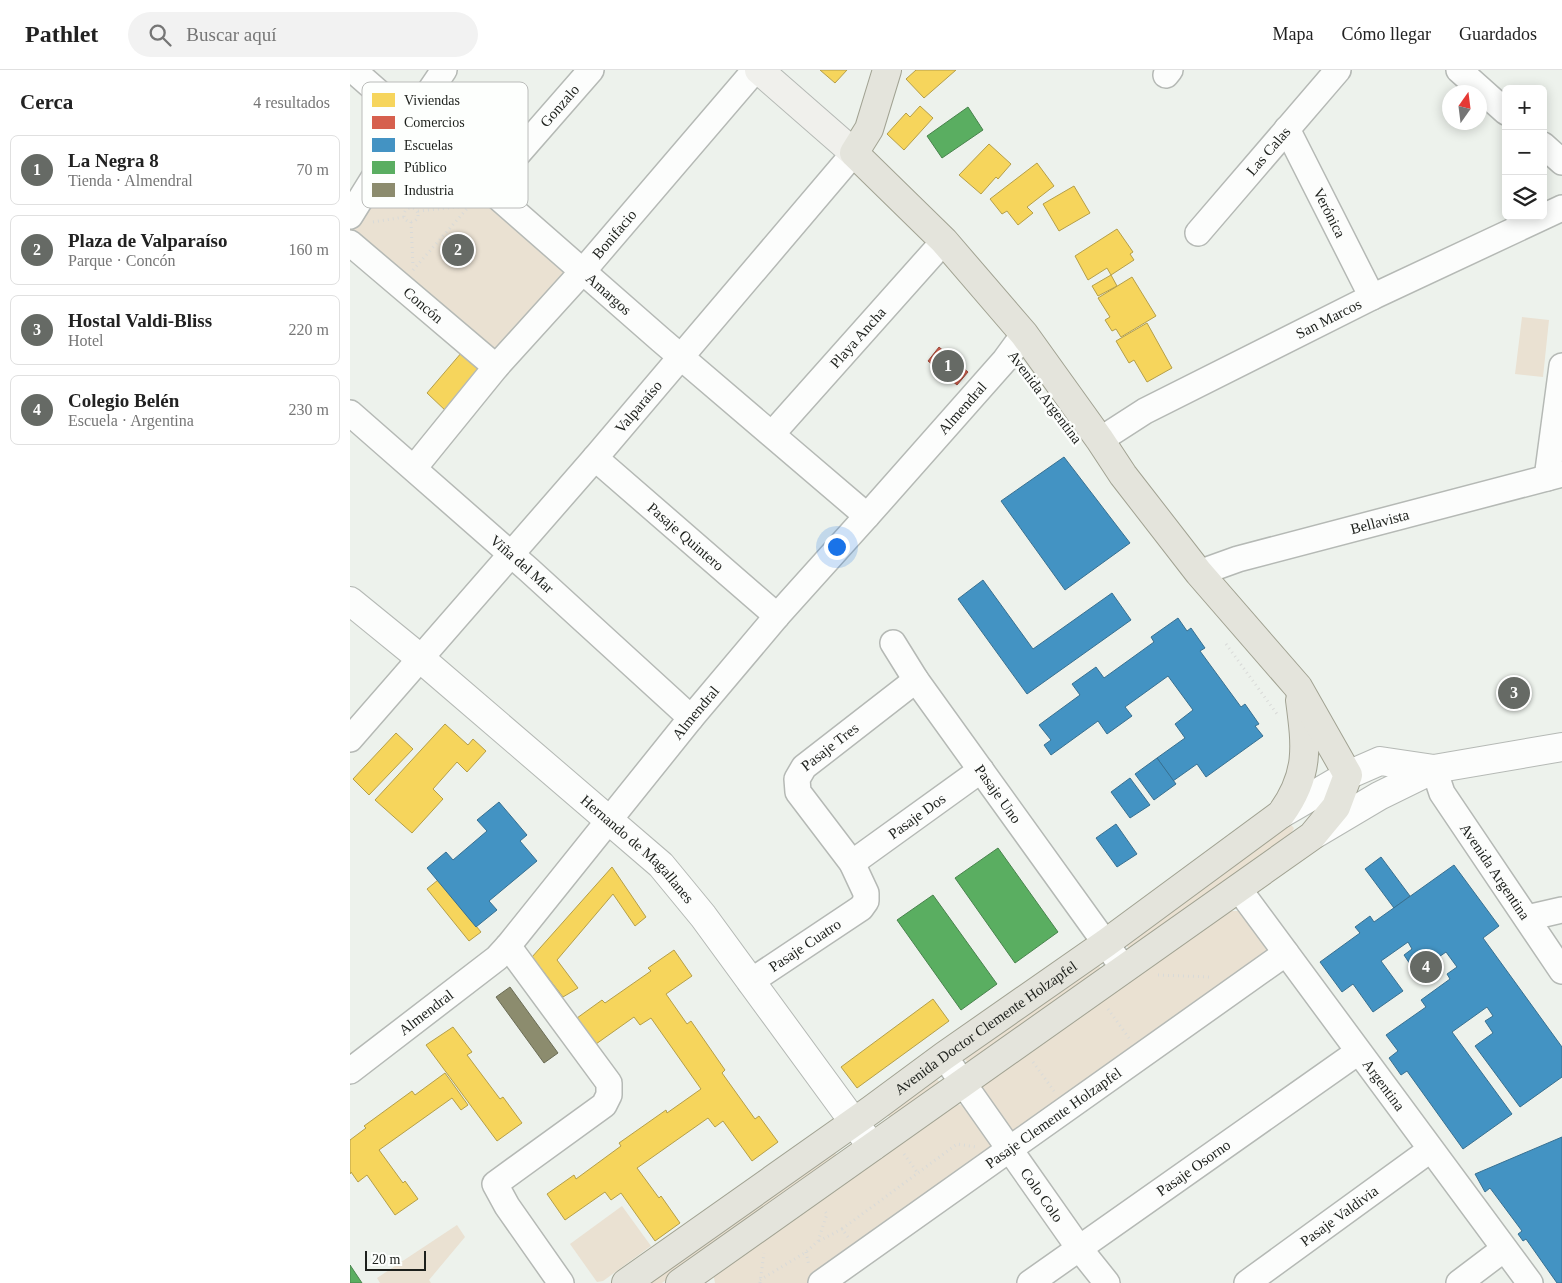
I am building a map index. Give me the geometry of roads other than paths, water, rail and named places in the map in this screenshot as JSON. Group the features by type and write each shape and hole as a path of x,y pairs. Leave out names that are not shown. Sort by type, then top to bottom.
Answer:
{"main road":[{"name":"Avenida Argentina","path":"759,70 854,153 944,241 1024,334 1123,474 1199,573 1298,688"},
{"path":"854,153 869,129 887,70"},
{"path":"1298,688 1348,775"},
{"path":"1281,814 1292,799 1299,783 1304,762 1305,744 1298,688"},
{"name":"Avenida Doctor Clemente Holzapfel","path":"694,1279 885,1147 963,1082 1312,836 1336,807 1348,775"},
{"name":"Avenida Doctor Clemente Holzapfel","path":"626,1283 1106,943 1281,814"}],"street":[{"name":"Amargos","path":"353,70 367,82"},
{"path":"436,82 444,70"},
{"name":"Gonzalo","path":"528,141 591,70"},
{"name":"Bonifacio","path":"414,468 496,367 583,271 755,70"},
{"name":"Las Calas","path":"1198,234 1338,70"},
{"path":"1459,70 1502,108"},
{"name":"Verónica","path":"1287,130 1372,297"},
{"path":"1547,149 1562,162"},
{"name":"Valparaíso","path":"350,739 595,458 854,153"},
{"path":"359,220 365,208"},
{"name":"Amargos","path":"500,208 583,271 867,516"},
{"name":"San Marcos","path":"1100,440 1145,411 1372,297 1562,208"},
{"name":"Playa Ancha","path":"772,434 944,241"},
{"name":"Concón","path":"350,243 410,278 496,367"},
{"name":"Almendral","path":"350,1070 497,958 508,946 691,718 776,616 867,516 1004,360 1024,334"},
{"path":"1555,476 1562,366"},
{"name":"Viña del Mar","path":"350,413 511,554 691,718"},
{"name":"Pasaje Quintero","path":"595,458 776,616"},
{"name":"Bellavista","path":"1199,573 1238,559 1555,476"},
{"name":"Hernando de Magallanes","path":"350,600 662,865 702,916 853,1122 885,1147"},
{"name":"Pasaje Uno","path":"892,643 916,680 1106,943"},
{"name":"Pasaje Tres","path":"861,908 866,901 866,893 852,863 798,792 797,779 804,767 916,680"},
{"name":"Avenida Doctor Clemente Holzapfel","path":"1281,814 1348,775 1380,761 1434,770 1562,747"},
{"name":"Pasaje Dos","path":"852,863 981,770"},
{"path":"1312,836 1379,796 1434,770"},
{"name":"Avenida Argentina","path":"1434,770 1442,793 1562,971"},
{"name":"Argentina","path":"1238,888 1530,1283"},
{"name":"Pasaje Cuatro","path":"750,982 861,908"},
{"path":"1527,918 1562,910"},
{"path":"1106,943 1124,969"},
{"path":"508,946 609,1083 609,1095 604,1106 494,1184 507,1206 561,1283"},
{"name":"Pasaje Clemente Holzapfel","path":"821,1283 1286,953"},
{"name":"Pasaje Osorno","path":"1030,1283 1358,1052"},
{"name":"Colo Colo","path":"944,1056 1079,1248 1107,1283"},
{"name":"Pasaje Valdivia","path":"1247,1283 1430,1150"},
{"path":"1459,1283 1504,1249"}],"place":[{"name":"Plaza de Valparaíso","path":"458,250"},
{"name":"La Negra 8","path":"948,366"},
{"name":"Hostal Valdi-Bliss","path":"1514,693"},
{"name":"Colegio Belén","path":"1426,967"}]}
